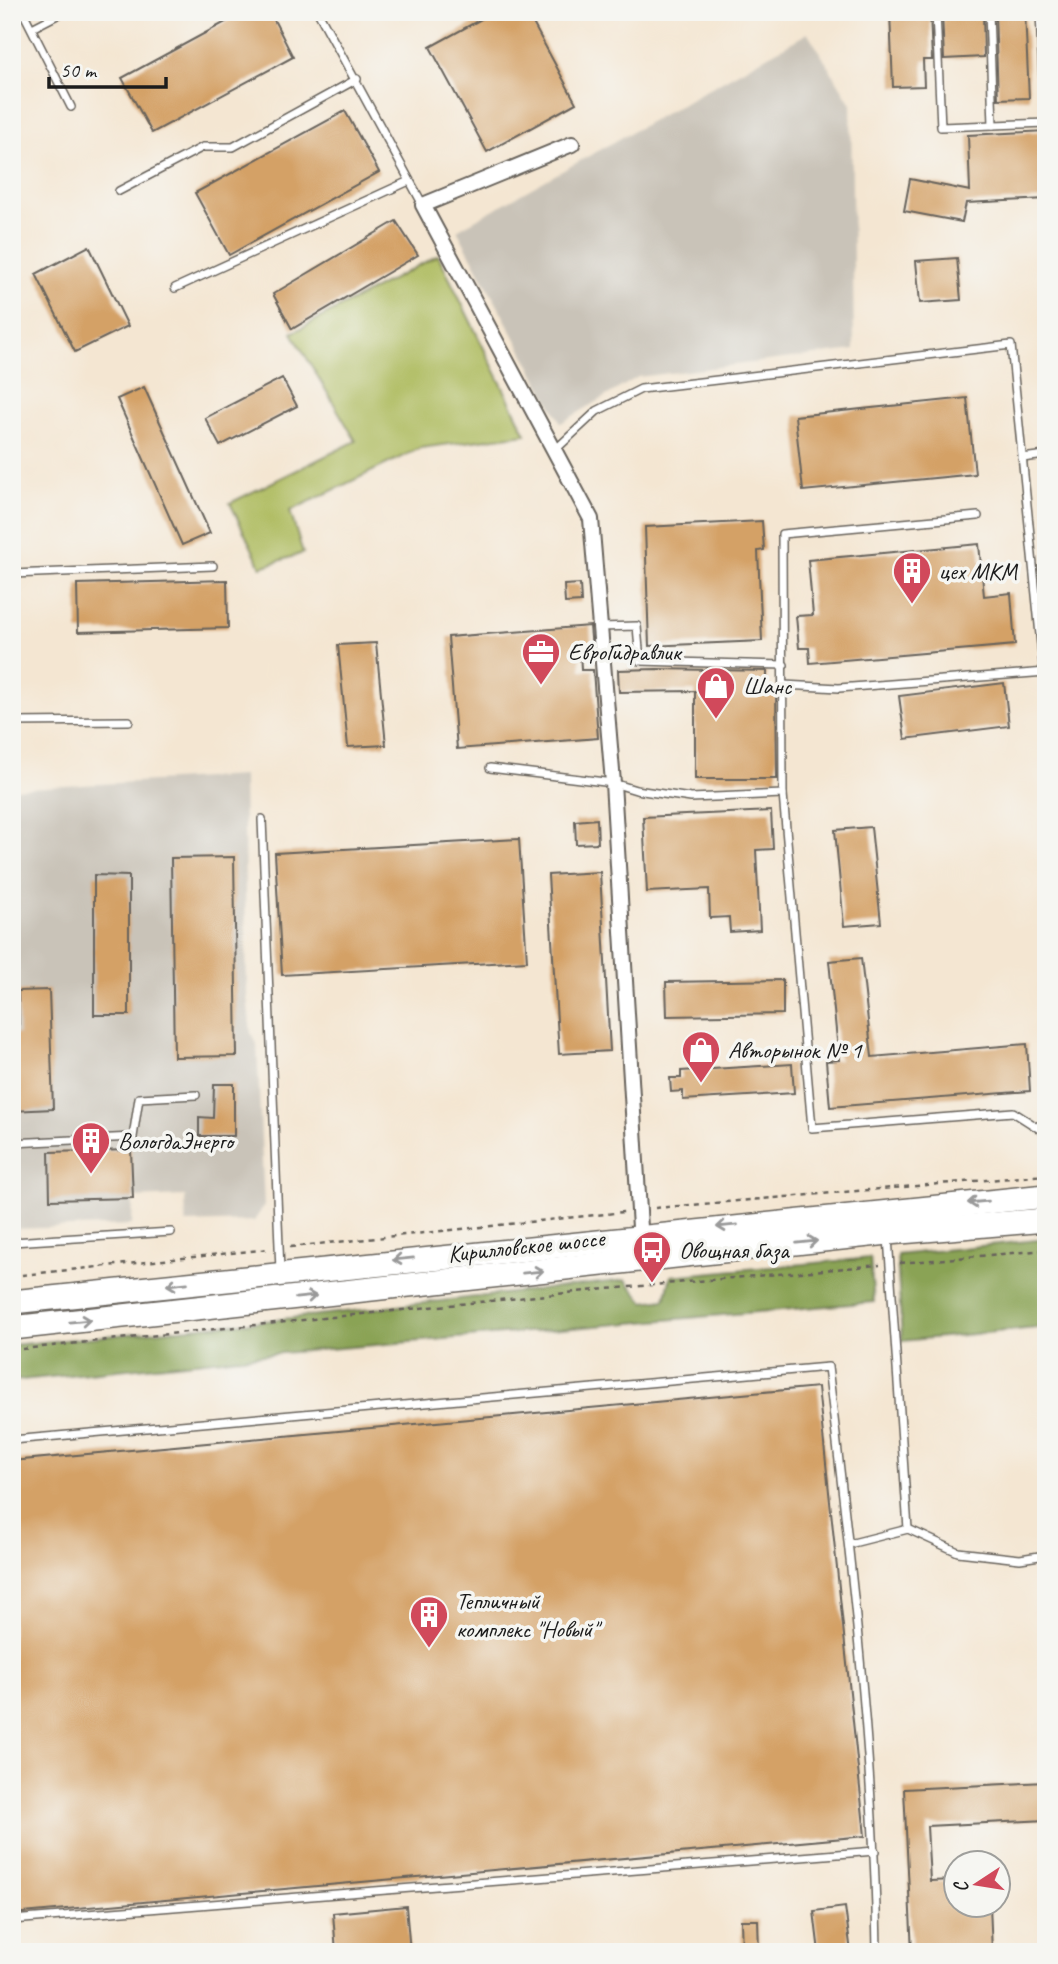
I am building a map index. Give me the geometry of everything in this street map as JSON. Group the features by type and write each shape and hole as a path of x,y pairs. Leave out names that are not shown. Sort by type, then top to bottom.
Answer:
{"main road":[{"name":"Кирилловское шоссе","path":"12,1301 640,1235 1046,1196"},
{"name":"Кирилловское шоссе","path":"12,1328 888,1233 1046,1220"}],"street":[{"path":"572,144 423,205 591,519 613,783 643,1260"}],"lane":[{"path":"23,12 71,107"},
{"path":"32,28 63,12"},
{"path":"318,12 357,79 423,205"},
{"path":"936,12 941,127 1045,123 1041,12"},
{"path":"989,12 993,125"},
{"path":"119,191 203,147 233,147 357,79"},
{"path":"175,288 409,181"},
{"path":"554,451 597,411 641,389 1011,345 1046,695"},
{"path":"1022,458 1046,456"},
{"path":"978,516 782,534 785,685 783,794 812,1128 1013,1112 1046,1133"},
{"path":"12,574 213,566"},
{"path":"599,627 637,626 640,661 784,665"},
{"path":"785,685 839,688 1045,672"},
{"path":"12,722 129,721"},
{"path":"490,768 613,783 636,790 691,798 783,794"},
{"path":"262,819 280,1272"},
{"path":"12,1143 133,1137 139,1098 196,1095"},
{"path":"12,1242 171,1232"},
{"path":"888,1233 908,1529"},
{"path":"12,1440 828,1367 849,1544 876,1851 877,1952"},
{"path":"849,1544 908,1529 958,1552 1020,1559 1046,1556"},
{"path":"12,1920 876,1851"}],"path":[{"path":"12,1276 639,1210 1046,1175"},
{"path":"12,1350 596,1290 1046,1250"}],"shaded area":[{"path":"808,33 851,104 854,350 638,377 561,423 457,230"},
{"name":"ВологдаЭнерго","path":"243,776 247,996 251,1033 257,1044 264,1206 254,1221 186,1223 185,1196 133,1198 132,1225 12,1229 12,789"}],"green space":[{"path":"438,255 526,434 420,448 290,511 303,553 261,567 230,503 356,441 292,333"},
{"path":"1046,1239 1046,1327 902,1341 897,1255"},
{"path":"870,1258 874,1302 282,1353 12,1381 12,1345 274,1320 626,1280 644,1302 665,1299 671,1276"}],"building":[{"path":"244,12 270,12 293,57 152,133 122,78"},
{"path":"494,12 527,12 576,103 487,152 430,47"},
{"path":"890,12 930,12 932,60 923,60 924,86 893,87"},
{"path":"942,12 983,12 984,57 944,59"},
{"path":"995,12 1025,12 1029,98 998,99"},
{"path":"345,111 379,172 229,255 195,193"},
{"path":"1046,131 1046,199 966,203 962,222 904,211 910,179 970,191 968,135"},
{"path":"396,221 418,255 292,329 273,294"},
{"path":"89,246 128,326 75,352 36,274"},
{"path":"957,258 961,300 920,303 916,261"},
{"path":"282,378 297,406 220,446 205,418"},
{"path":"144,387 210,533 182,545 117,399"},
{"path":"967,398 975,474 803,491 795,416"},
{"path":"762,521 764,550 758,551 762,641 649,646 645,527"},
{"name":"цех МКМ","path":"979,544 984,596 1011,593 1015,645 810,663 809,648 799,648 796,616 813,615 808,560"},
{"path":"227,580 228,628 78,632 77,584"},
{"path":"580,584 581,602 565,603 564,585"},
{"name":"ЕвроГидравлик","path":"590,626 592,649 580,649 581,670 593,670 598,738 457,749 448,637"},
{"path":"376,643 386,745 348,747 338,645"},
{"path":"618,670 767,671 767,688 776,688 777,779 695,779 695,691 619,692"},
{"path":"1004,683 1009,726 905,739 899,696"},
{"path":"771,811 773,849 756,850 760,930 730,932 729,917 710,918 709,889 647,892 643,817"},
{"path":"597,819 598,843 576,844 575,821"},
{"path":"871,827 881,923 844,926 835,830"},
{"path":"519,839 527,961 282,975 275,853"},
{"path":"234,857 237,1056 174,1057 171,858"},
{"path":"600,872 610,1051 559,1054 548,875"},
{"path":"94,875 129,876 129,1015 94,1015"},
{"path":"861,958 872,1057 1027,1044 1030,1091 830,1107 826,1061 839,1060 829,961"},
{"path":"783,980 783,1014 667,1016 666,982"},
{"path":"49,990 53,1109 12,1111 12,1034 19,1034 18,991"},
{"path":"792,1064 794,1093 683,1100 683,1091 671,1092 670,1078 681,1078 681,1071"},
{"path":"214,1084 234,1084 234,1136 199,1136 199,1117 213,1118"},
{"name":"ВологдаЭнерго","path":"131,1150 133,1198 50,1200 49,1152"},
{"name":"Тепличный комплекс \"Новый\"","path":"818,1387 865,1836 12,1914 12,1461"},
{"path":"1046,1782 1046,1820 927,1826 930,1881 942,1881 942,1918 991,1918 992,1952 912,1952 904,1789"},
{"path":"406,1906 410,1952 336,1952 333,1913"},
{"path":"845,1907 851,1952 819,1952 814,1911"},
{"path":"741,1920 758,1920 759,1952 742,1952"}],"place":[{"name":"цех МКМ","path":"912,605"},
{"name":"ЕвроГидравлик","path":"541,686"},
{"name":"Шанс","path":"716,720"},
{"name":"Авторынок № 1","path":"701,1084"},
{"name":"ВологдаЭнерго","path":"91,1175"},
{"name":"Овощная база","path":"652,1284"},
{"name":"Тепличный комплекс \"Новый\"","path":"429,1649"}]}
